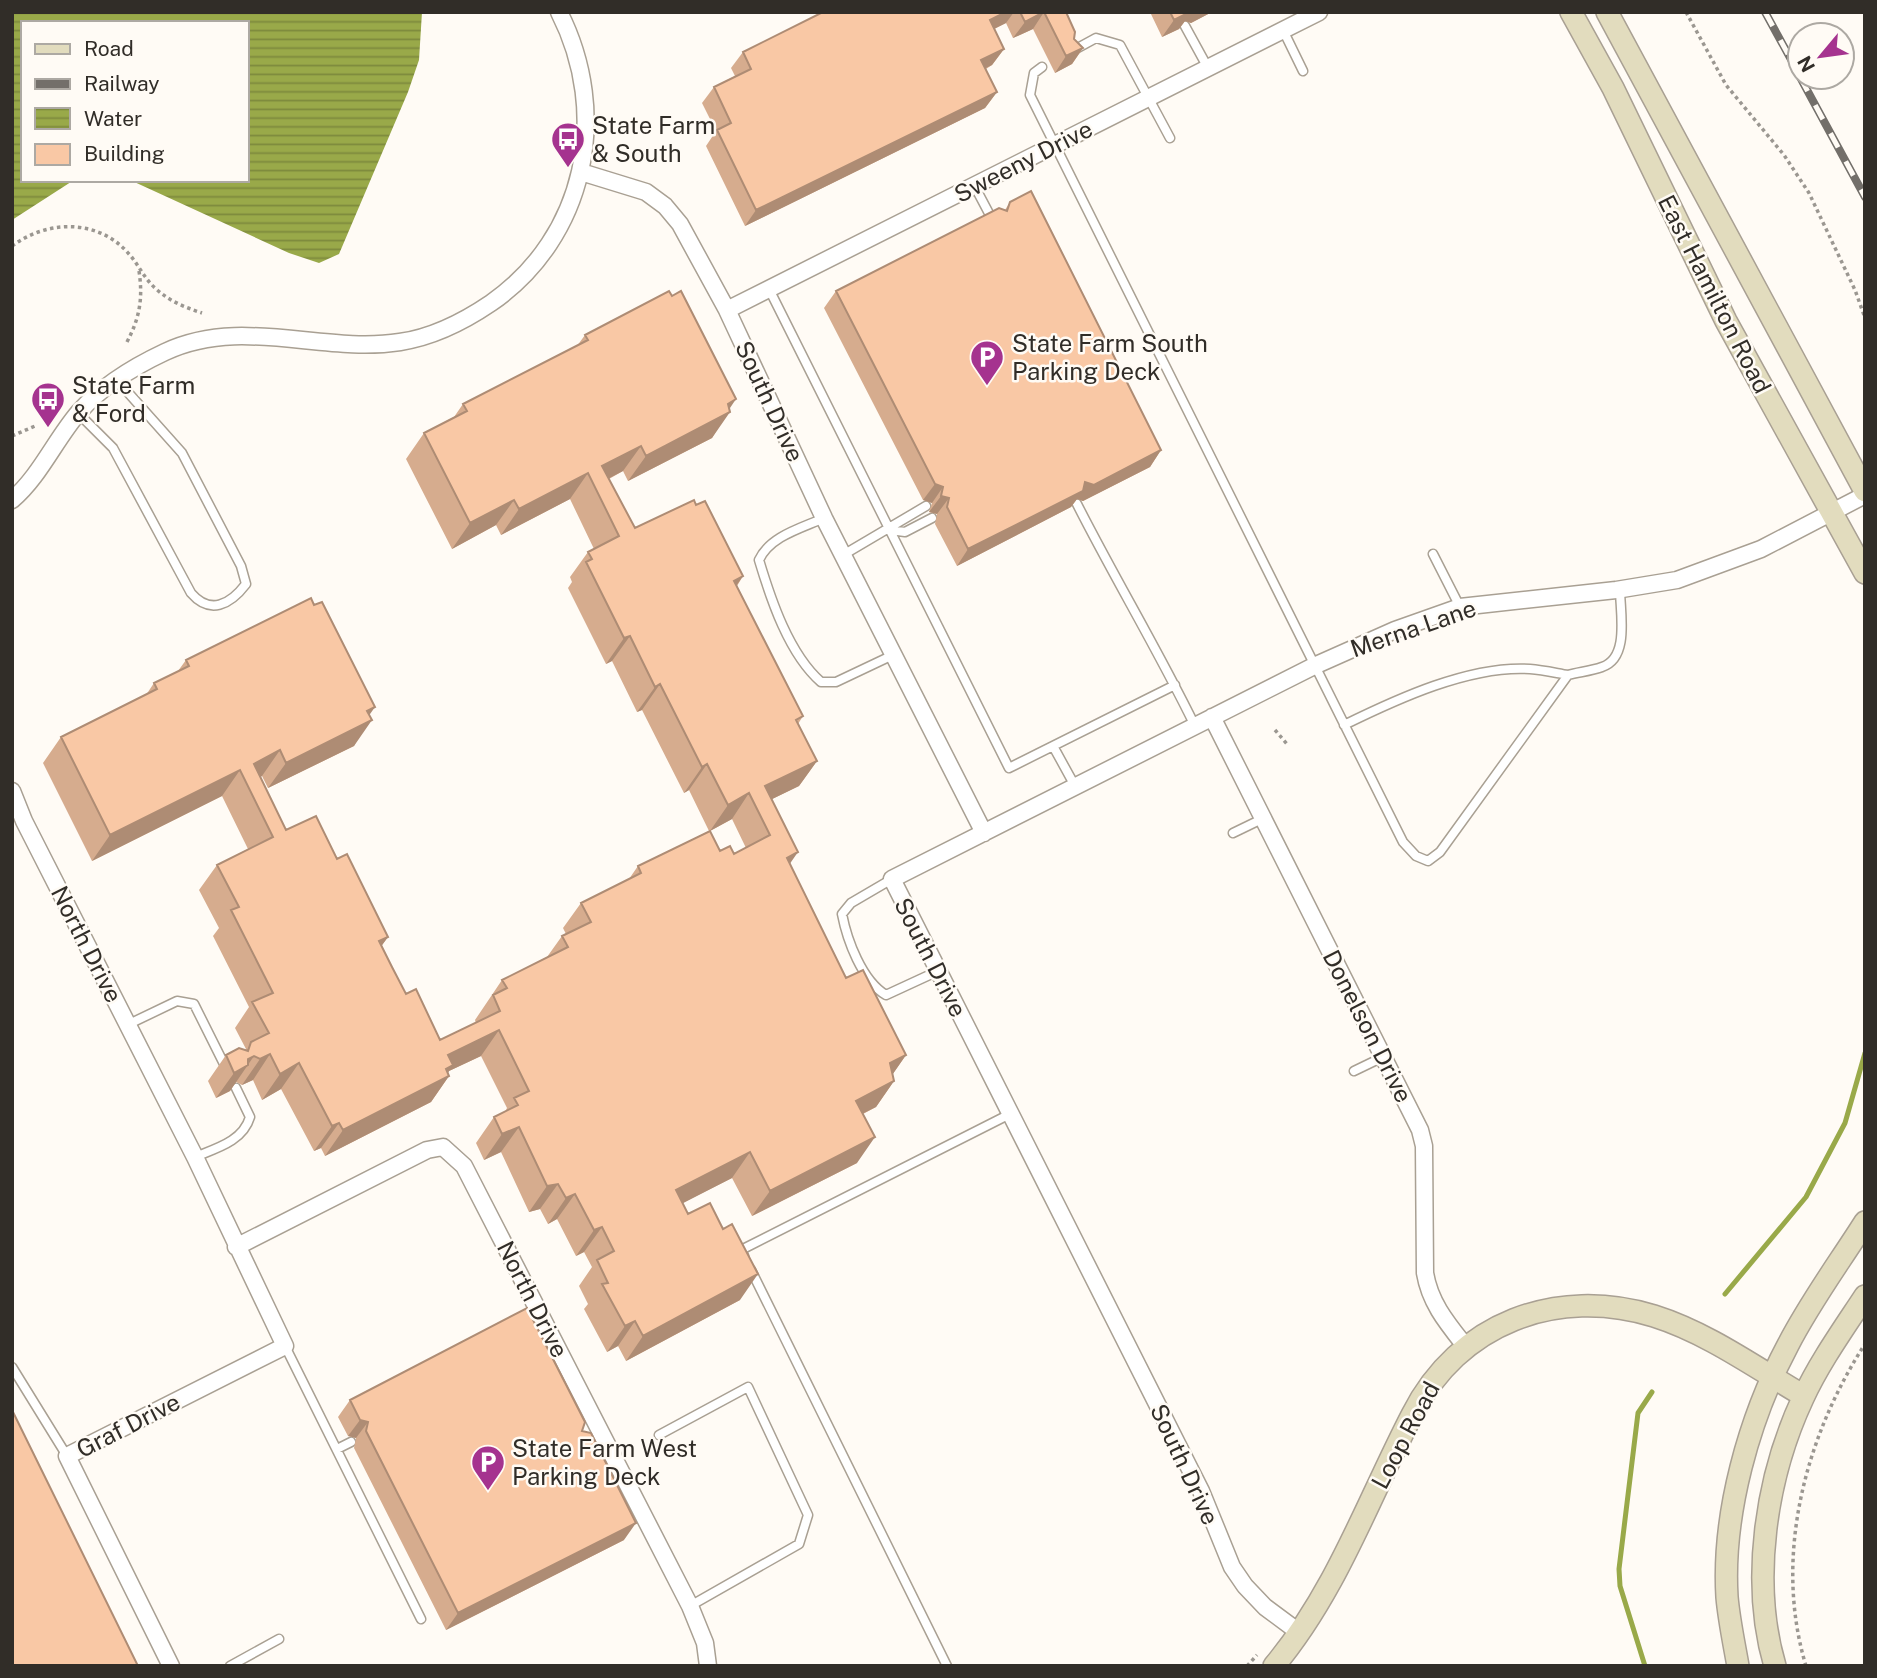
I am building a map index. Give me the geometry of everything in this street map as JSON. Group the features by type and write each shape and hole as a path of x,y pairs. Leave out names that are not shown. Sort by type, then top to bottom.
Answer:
{"main road":[{"name":"East Hamilton Road","path":"1571,12 1613,88 1726,321 1865,573"},
{"name":"East Hamilton Road","path":"1606,12 1865,493"},
{"path":"1738,1666 1727,1597 1727,1557 1742,1470 1772,1378 1789,1343 1865,1222"},
{"path":"1775,1666 1763,1606 1767,1534 1774,1485 1804,1396 1865,1296"},
{"name":"Loop Road","path":"1274,1666 1300,1633 1330,1585 1413,1412 1438,1373 1466,1347 1517,1318 1564,1307 1603,1306 1656,1317 1757,1366 1804,1396"}],"street":[{"path":"12,500 30,483 78,413 116,379 167,351 226,337 274,336 349,345 384,344 442,331 467,319 498,298 527,272 556,237 572,204 581,172 587,110 584,86 573,44 559,12"},
{"name":"Sweeny Drive","path":"727,310 1319,12"},
{"name":"South Drive","path":"581,172 646,192 665,206 680,224 727,310 824,518 984,833 892,879 1201,1491 1232,1567 1265,1607 1300,1633"},
{"name":"Merna Lane","path":"984,833 1314,666 1395,630 1460,607 1677,580 1721,566 1832,513 1865,493"},
{"name":"Donelson Drive","path":"1212,717 1416,1119 1424,1146 1425,1273 1428,1290 1436,1307 1466,1347"},
{"name":"North Drive","path":"12,791 24,821 195,1157 285,1346"},
{"name":"North Drive","path":"236,1247 427,1150 443,1147 464,1166 595,1435 690,1606 705,1643 708,1666"},
{"name":"Graf Drive","path":"171,1666 67,1456 285,1346"}],"lane":[{"path":"1185,26 1208,68"},
{"path":"1283,30 1303,71"},
{"path":"1068,53 1096,38 1120,45 1170,138"},
{"path":"1042,67 1034,74 1030,95 1403,842 1416,856 1428,862 1440,852 1568,675"},
{"path":"974,185 993,221"},
{"path":"769,289 1009,768 1175,685"},
{"path":"78,413 113,448 196,599 202,605 214,607 238,595 246,584 241,566 182,453 116,379"},
{"path":"1077,504 1124,598 1154,642 1195,726"},
{"path":"843,555 890,530 900,519 926,506"},
{"path":"824,518 777,540 764,550 759,560 786,630 807,670 821,682 836,682 893,655"},
{"path":"890,530 905,532 932,518"},
{"path":"1433,554 1460,607"},
{"path":"1344,724 1393,701 1478,674 1529,668 1568,675 1604,667 1615,656 1621,640 1620,589"},
{"path":"1053,746 1075,786"},
{"path":"1233,834 1264,818"},
{"path":"892,879 850,903 842,914 846,933 874,988 886,995 938,971"},
{"path":"127,1024 177,1001 194,1004 227,1071"},
{"path":"1354,1071 1385,1056"},
{"path":"195,1157 229,1143 247,1129 250,1117 236,1088"},
{"path":"947,1666 741,1250 1010,1114"},
{"path":"285,1346 421,1619"},
{"path":"12,1367 67,1456"},
{"path":"659,1434 748,1387 808,1514 799,1544 690,1606"},
{"path":"337,1449 351,1442"},
{"path":"230,1666 279,1639"}],"path":[{"path":"1686,12 1726,85 1784,155 1809,193 1855,290 1865,318"},
{"path":"12,246 30,233 49,227 86,229 117,243 166,297 202,313"},
{"path":"127,342 139,317 142,302 139,269"},
{"path":"12,436 36,426"},
{"path":"1275,730 1287,744"},
{"path":"1806,1666 1796,1610 1794,1570 1803,1483 1817,1435 1834,1395 1865,1344"}],"water":[{"path":"12,12 422,12 419,60 339,254 319,263 289,253 134,182 248,182 248,21 21,21 21,182 71,182 12,220"}],"building":[{"path":"823,12 1006,12 990,20 1004,49 981,60 997,92 756,210 717,130 731,123 714,87 751,69 743,52"},
{"path":"1020,12 1044,12 1025,22"},
{"path":"1044,12 1066,12 1075,32 1074,39 1083,48 1066,56"},
{"path":"1170,12 1190,12 1174,20"},
{"name":"State Farm South Parking Deck","path":"1031,191 1161,450 1094,485 1085,482 1083,491 968,549 947,507 949,498 941,496 943,487 935,484 836,291 999,208 1007,211 1010,202"},
{"path":"669,291 672,296 681,291 736,399 728,404 730,412 646,456 641,446 602,466 635,528 694,500 696,505 705,501 743,576 734,581 803,716 796,720 817,761 765,786 798,852 787,858 846,978 863,970 906,1055 890,1063 894,1081 856,1101 875,1137 770,1191 750,1152 676,1190 688,1214 710,1203 723,1229 732,1224 758,1274 643,1336 635,1321 625,1326 602,1284 608,1283 597,1260 614,1251 602,1227 594,1230 575,1194 566,1198 558,1184 547,1186 519,1127 502,1134 494,1117 518,1105 514,1098 529,1091 499,1030 448,1055 453,1065 446,1069 449,1076 343,1130 339,1123 332,1126 299,1063 280,1074 270,1054 260,1059 254,1056 248,1059 248,1065 234,1073 226,1055 239,1048 248,1051 251,1042 269,1033 252,1002 273,993 231,910 239,907 217,865 273,837 240,770 110,835 61,737 157,689 154,683 189,666 186,660 311,598 314,605 322,602 375,707 367,711 372,720 286,763 280,750 254,764 286,830 316,816 337,859 347,854 388,937 379,941 392,967 406,994 416,989 440,1040 500,1011 493,995 507,988 502,980 568,947 562,936 591,922 581,903 641,873 638,866 710,831 720,851 730,846 734,854 770,835 749,793 728,805 707,764 702,767 660,684 655,687 630,636 624,638 586,562 592,559 588,552 619,536 588,473 519,509 514,500 470,523 424,433 467,411 463,404 588,340 585,335"},
{"name":"State Farm West Parking Deck","path":"527,1308 585,1422 582,1431 591,1433 636,1523 458,1613 366,1431 368,1422 360,1420 350,1400"},
{"path":"12,1410 138,1666 12,1666"}],"waterway":[{"path":"1725,1294 1806,1197 1845,1123 1865,1053"},
{"path":"1645,1666 1620,1586 1619,1569 1638,1413 1652,1392"}],"railway":[{"path":"1765,12 1786,50"},
{"path":"1808,91 1865,197"}],"place":[{"name":"State Farm & South","path":"568,169"},
{"name":"State Farm South Parking Deck","path":"987,387"},
{"name":"State Farm & Ford","path":"48,429"},
{"name":"State Farm West Parking Deck","path":"488,1492"}]}
